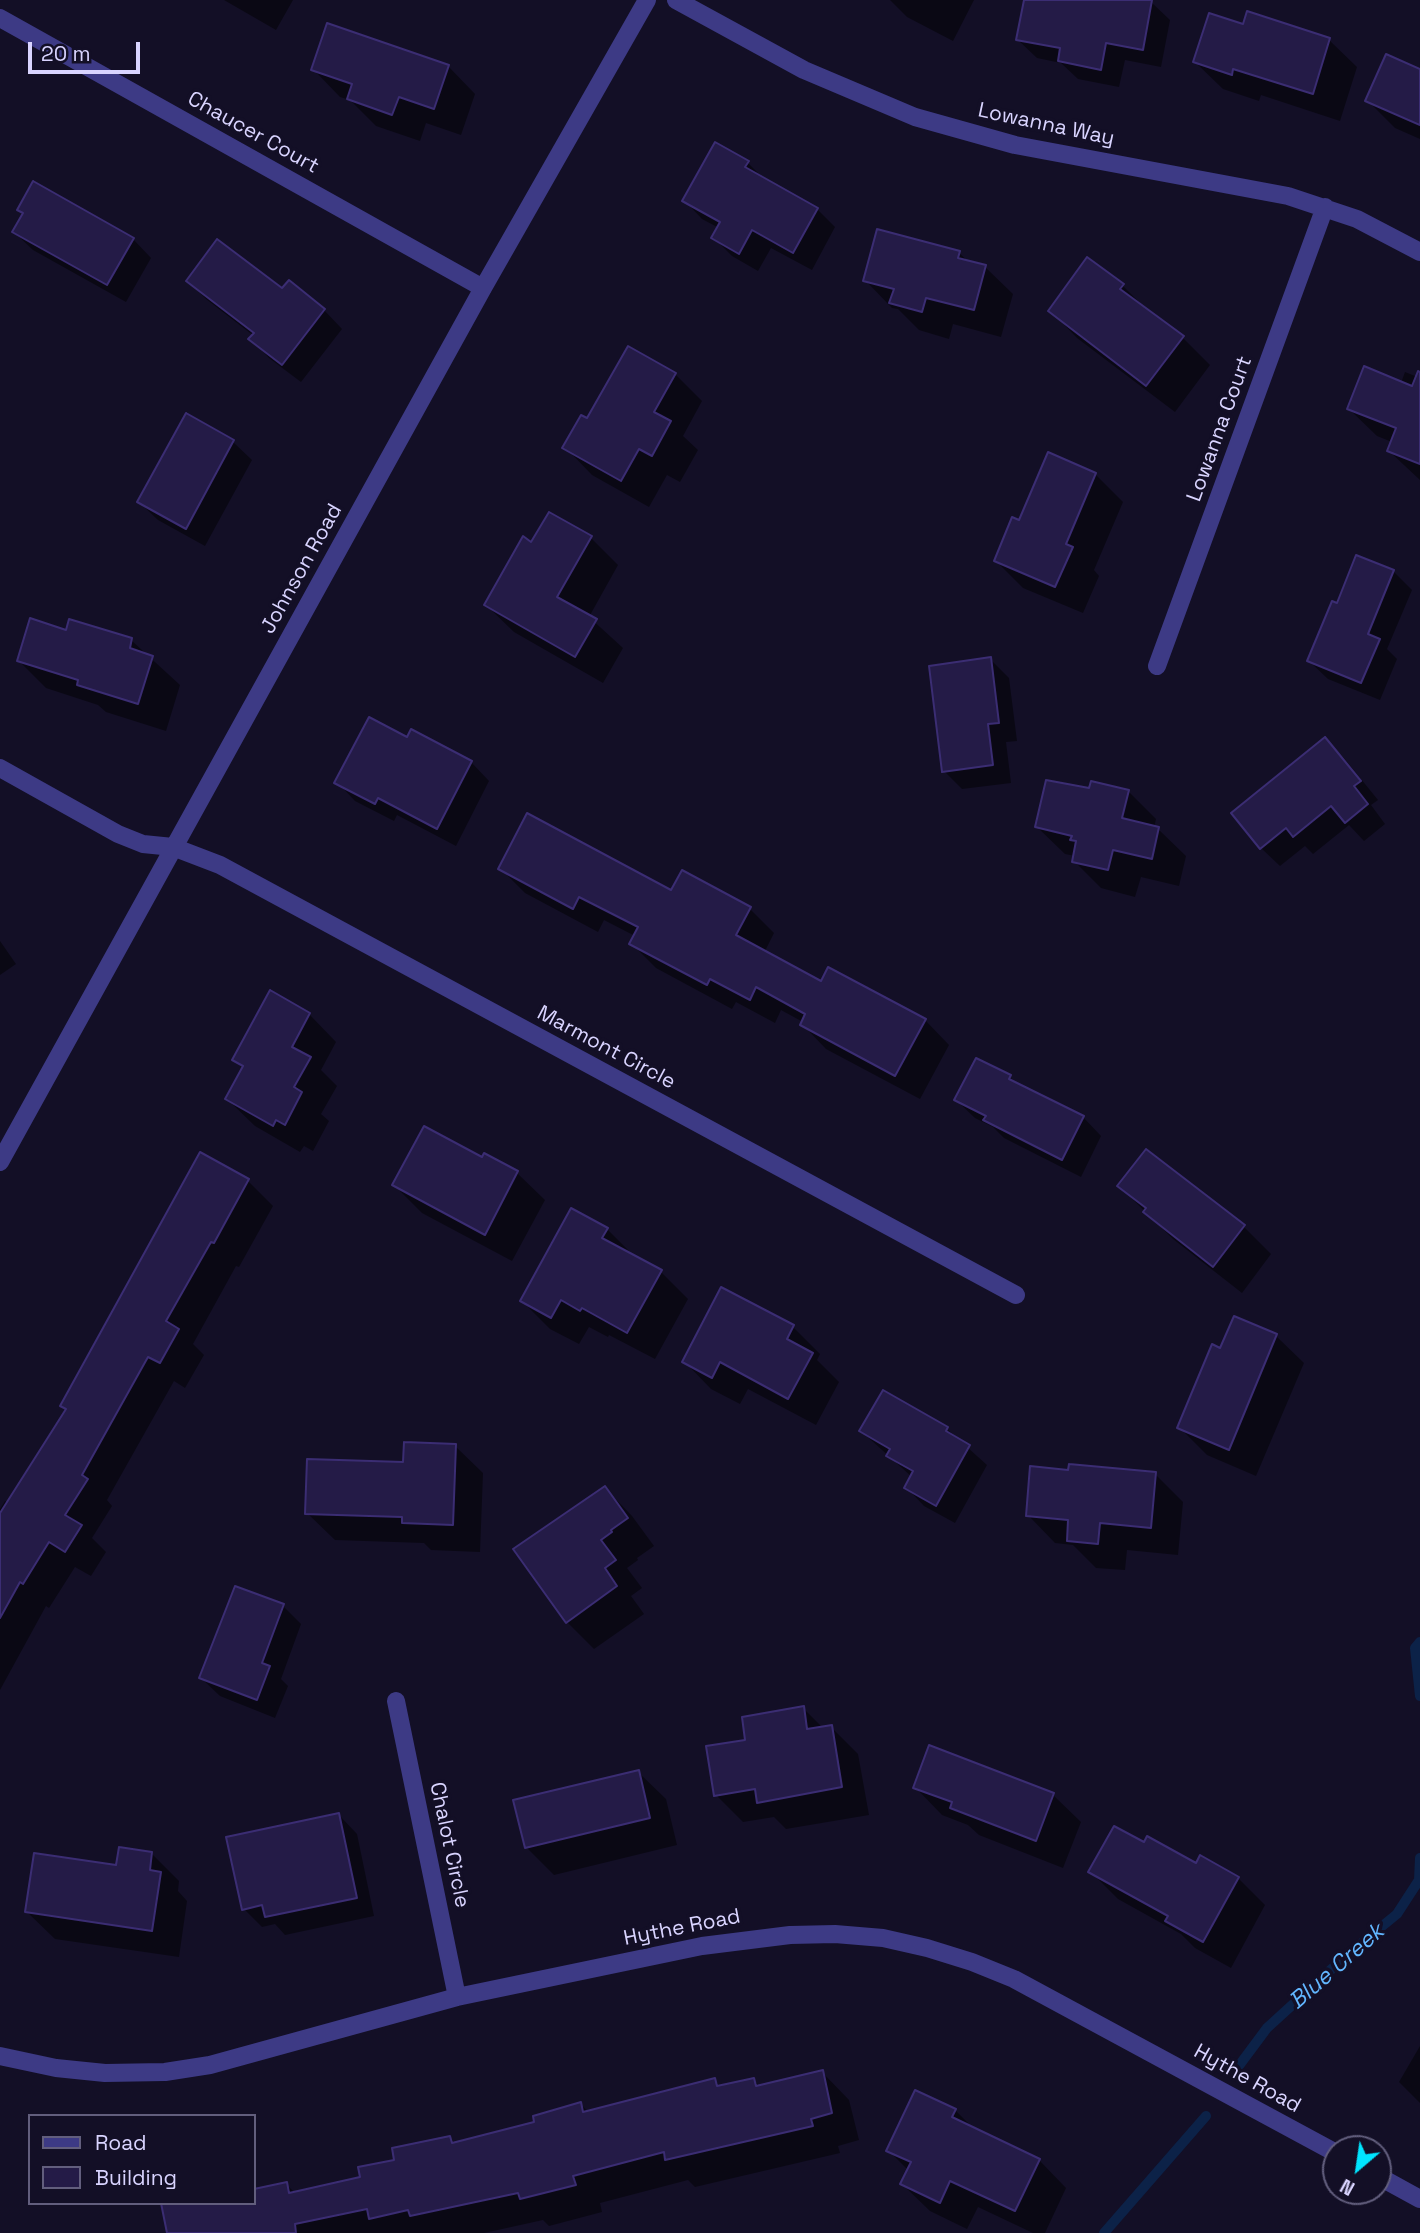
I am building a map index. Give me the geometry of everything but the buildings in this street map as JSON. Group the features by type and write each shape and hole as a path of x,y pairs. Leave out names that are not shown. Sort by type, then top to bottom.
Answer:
{"street":[{"name":"Johnson Road","path":"0,1162 484,288 648,0"},
{"name":"Lowanna Way","path":"676,0 804,70 915,117 1007,143 1259,189 1325,207 1357,219 1420,252"},
{"name":"Chaucer Court","path":"0,18 484,288"},
{"name":"Lowanna Court","path":"1157,666 1325,207"},
{"name":"Marmont Circle","path":"0,768 118,834 144,844 173,847 220,865 1016,1294"},
{"name":"Chalot Circle","path":"396,1701 457,1997"},
{"name":"Hythe Road","path":"0,2056 55,2068 104,2073 165,2072 210,2065 457,1997 745,1939 835,1934 883,1938 950,1955 1014,1979 1322,2145"},
{"path":"1392,2184 1420,2199"}],"waterway":[{"name":"Blue Creek","path":"1420,1642 1415,1648 1420,1696"},
{"name":"Blue Creek","path":"1238,2067 1267,2028 1347,1955 1397,1914 1419,1880 1420,1858"},
{"name":"Blue Creek","path":"1104,2233 1206,2116"}]}
